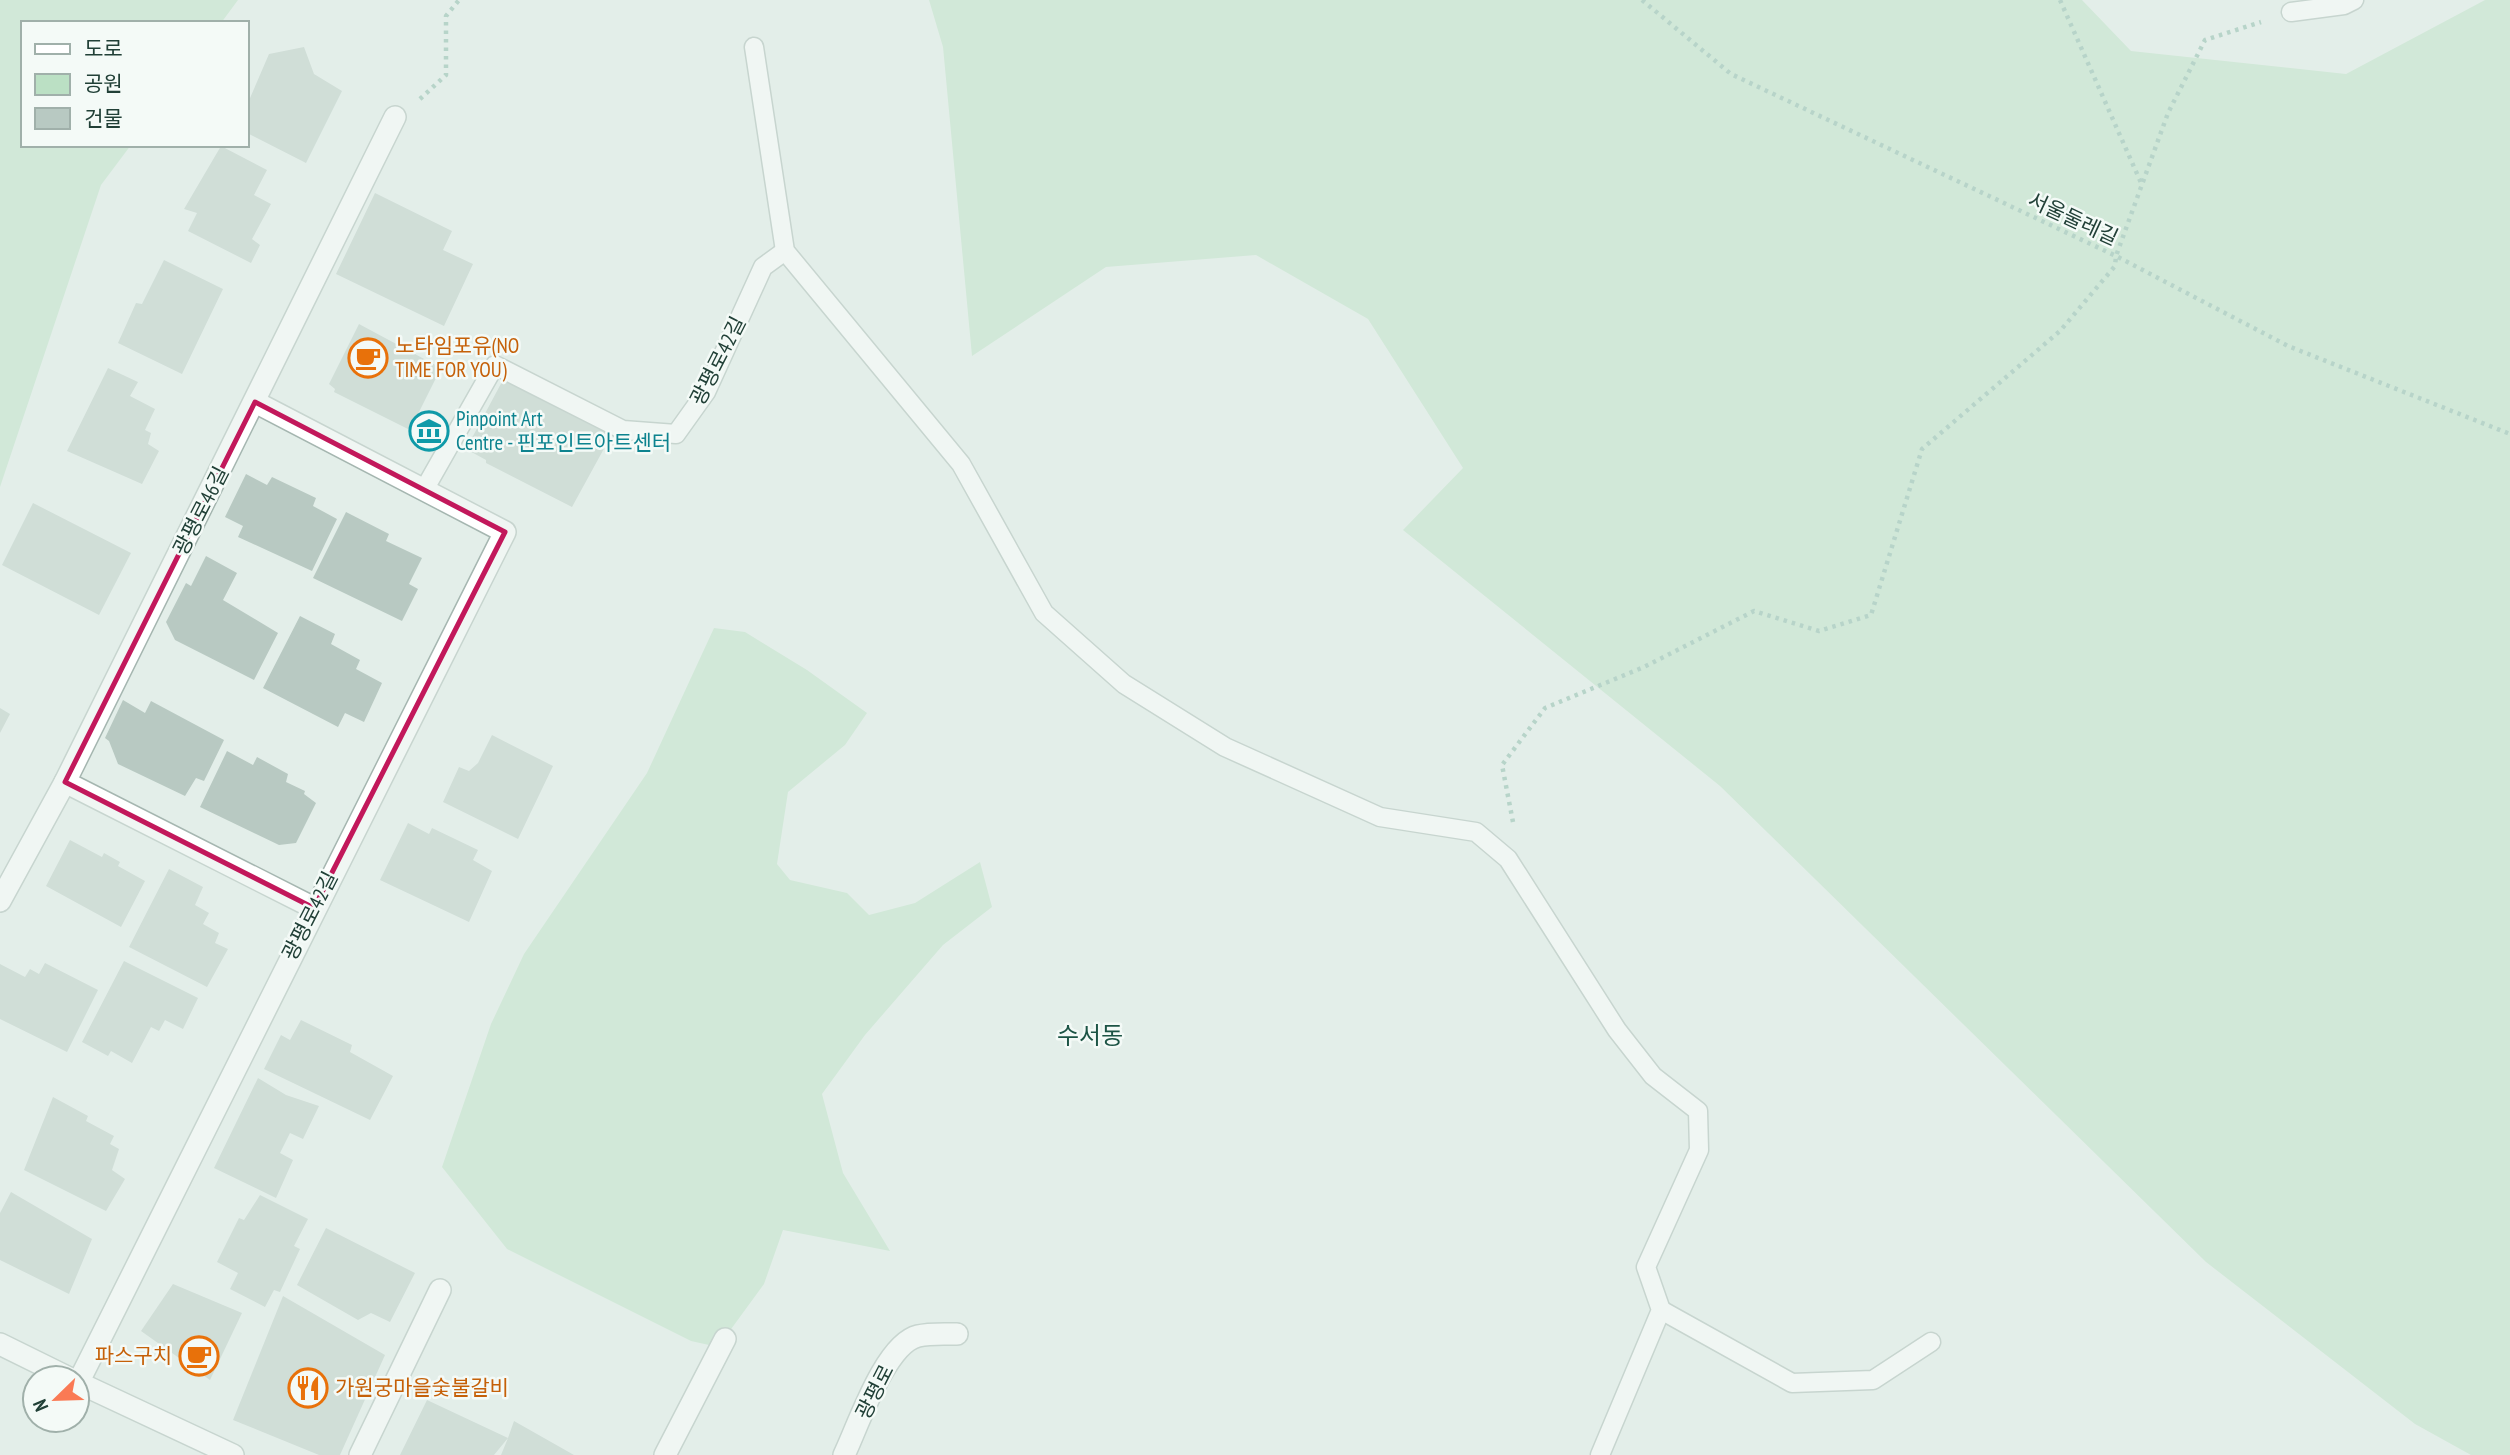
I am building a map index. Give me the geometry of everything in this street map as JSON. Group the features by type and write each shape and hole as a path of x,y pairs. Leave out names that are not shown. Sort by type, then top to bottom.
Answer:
{"street":[{"name":"광평로46길","path":"0,901 65,782 395,117"},
{"name":"광평로42길","path":"84,1364 505,531 255,402"},
{"path":"65,782 314,908"},
{"path":"360,1455 440,1290"},
{"name":"광평로","path":"844,1455 885,1367 904,1344 917,1336 957,1334"},
{"path":"665,1455 724,1339"},
{"path":"0,1344 41,1364"},
{"path":"91,1388 233,1455"}],"lane":[{"path":"2291,12 2343,5 2354,0"},
{"path":"754,47 785,251 961,464 1044,613 1124,684 1225,747 1380,817 1476,832 1508,859 1617,1030 1653,1076 1698,1111 1699,1150 1646,1267 1661,1310 1792,1383 1873,1380 1931,1342"},
{"name":"광평로42길","path":"424,490 495,365 623,430 676,434 706,392 764,267 785,251"},
{"path":"1600,1455 1661,1310"}],"path":[{"path":"395,117 412,106 446,75 446,16 459,0"},
{"name":"서울둘레길","path":"1642,0 1731,74 2116,256 2288,346 2510,434"},
{"path":"2060,0 2142,185"},
{"path":"1515,832 1502,765 1545,708 1644,667 1754,611 1819,631 1871,615 1922,449 2060,331 2116,266 2116,256 2168,113 2205,40 2291,12"}],"highlighted area":[{"path":"255,402 505,532 314,908 65,782"}],"green space":[{"path":"0,0 238,0 222,21 21,21 21,147 130,147 101,185 0,487"},
{"path":"929,0 2082,0 2131,51 2346,74 2485,0 2510,0 2510,1455 2471,1455 2415,1424 2206,1262 1720,786 1403,530 1463,468 1368,319 1256,255 1106,267 972,356 943,47"},
{"path":"714,628 745,632 807,670 867,713 845,745 788,792 777,864 790,880 847,893 869,915 915,903 980,862 992,907 943,945 865,1035 822,1094 843,1173 890,1251 783,1230 764,1284 718,1347 691,1341 507,1249 442,1167 491,1024 524,954 647,773"}],"building":[{"path":"304,47 314,74 342,91 306,163 248,134 248,103 269,54"},
{"path":"220,147 267,170 254,195 271,204 252,239 260,245 251,263 188,231 197,213 184,209"},
{"path":"375,193 452,231 443,250 473,264 444,326 336,274"},
{"path":"164,260 223,289 182,374 118,343 136,303 142,304"},
{"path":"359,324 441,368 410,430 334,392 335,389 329,384"},
{"path":"108,368 138,382 130,396 155,409 145,430 151,433 148,444 159,451 142,484 67,451"},
{"path":"504,378 612,434 572,507 486,463 486,460 466,449"},
{"path":"246,474 267,485 272,477 316,498 313,506 337,519 312,571 238,537 243,526 225,517"},
{"path":"33,503 131,553 99,615 2,565"},
{"path":"346,512 389,534 386,541 422,558 409,584 418,589 402,621 313,578"},
{"path":"206,556 237,573 223,600 278,633 254,680 175,640 166,622 186,583 191,586"},
{"path":"300,616 335,634 331,644 360,660 356,669 382,683 364,722 345,713 338,727 263,688"},
{"path":"123,700 145,713 151,701 224,740 204,781 196,778 185,796 118,764 109,741 105,738"},
{"path":"0,708 10,714 0,733"},
{"path":"492,735 553,766 518,839 443,802 459,767 469,771 478,763"},
{"path":"227,751 253,765 257,757 288,774 286,782 305,791 304,794 316,803 296,843 279,845 200,807"},
{"path":"408,823 429,834 432,828 478,850 473,860 492,871 469,922 380,880"},
{"path":"70,840 102,857 104,853 120,862 118,866 145,881 121,927 46,886"},
{"path":"169,869 203,887 195,905 209,913 203,924 219,933 215,943 228,949 207,987 129,947"},
{"path":"124,961 198,998 183,1029 165,1020 159,1031 151,1027 132,1063 111,1051 108,1056 82,1042"},
{"path":"45,963 98,990 67,1052 0,1019 0,964 25,977 30,969 39,974"},
{"path":"301,1020 352,1045 350,1052 393,1076 370,1120 264,1069 281,1035 290,1040"},
{"path":"258,1078 286,1095 319,1106 303,1139 290,1133 280,1153 293,1160 276,1198 214,1168"},
{"path":"53,1097 88,1116 86,1121 114,1136 110,1144 119,1149 112,1170 125,1179 106,1211 24,1170"},
{"path":"11,1192 92,1239 69,1294 0,1260 0,1213"},
{"path":"260,1195 308,1219 294,1246 300,1249 280,1292 274,1290 265,1307 230,1289 238,1273 217,1262 239,1218 244,1220"},
{"path":"326,1228 415,1273 390,1322 371,1313 358,1320 297,1285"},
{"name":"파스구치","path":"173,1284 242,1313 210,1380 141,1331"},
{"name":"가원궁마을숯불갈비","path":"283,1296 385,1355 340,1455 319,1455 233,1420"},
{"path":"427,1400 508,1438 494,1455 400,1455"},
{"path":"514,1421 574,1455 501,1455"}],"place":[{"name":"노타임포유(NO TIME FOR YOU)","path":"368,358"},
{"name":"Pinpoint Art Centre - 핀포인트아트센터","path":"429,431"},
{"name":"파스구치","path":"199,1356"},
{"name":"가원궁마을숯불갈비","path":"308,1388"}],"district":[{"name":"수서동","path":"1090,1036"}]}
